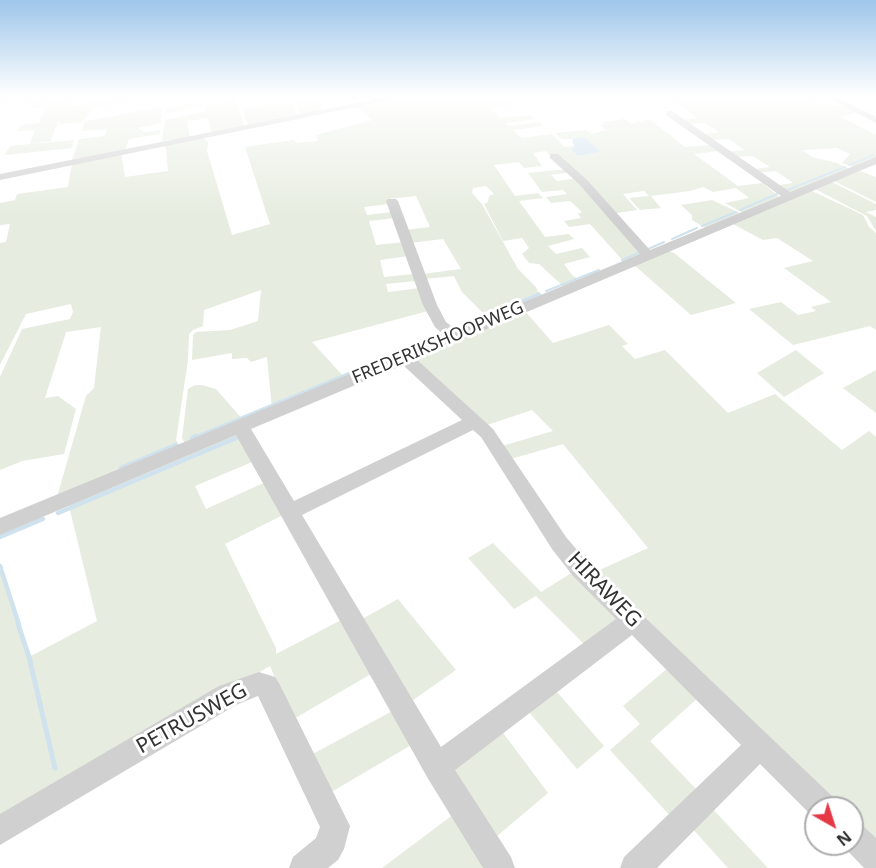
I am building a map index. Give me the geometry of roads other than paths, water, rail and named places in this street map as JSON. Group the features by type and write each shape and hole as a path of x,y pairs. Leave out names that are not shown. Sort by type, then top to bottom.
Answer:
{"street":[{"path":"0,177 198,138"},
{"path":"704,138 788,196"},
{"path":"554,156 574,173 648,255"},
{"name":"FREDERIKSHOOPWEG","path":"0,527 876,160"},
{"path":"392,201 430,305 440,324 454,336"},
{"name":"HIRAWEG","path":"404,357 476,421 497,446 559,543 581,570 812,796"},
{"path":"290,512 476,421"},
{"path":"240,426 437,767 500,868"},
{"path":"437,767 632,621"},
{"name":"PETRUSWEG","path":"0,830 228,695 259,684 266,686 270,692 334,826 333,838 327,849 304,868"},
{"path":"635,868 760,745"},
{"path":"864,847 876,859"}],"water":[{"path":"585,138 601,152 578,156 571,150 574,145 573,139"}],"waterway":[{"path":"849,165 874,155"},
{"path":"785,191 845,167"},
{"path":"740,210 777,194"},
{"path":"702,226 736,212"},
{"path":"672,239 697,228"},
{"path":"646,250 664,242"},
{"path":"622,260 641,252"},
{"path":"546,291 599,270"},
{"path":"487,316 539,294"},
{"path":"193,438 442,335"},
{"path":"192,438 196,436"},
{"path":"58,513 236,438"},
{"path":"121,468 176,445"},
{"path":"0,537 43,519"},
{"path":"0,566 19,625"},
{"path":"18,624 29,657 55,768"}]}
